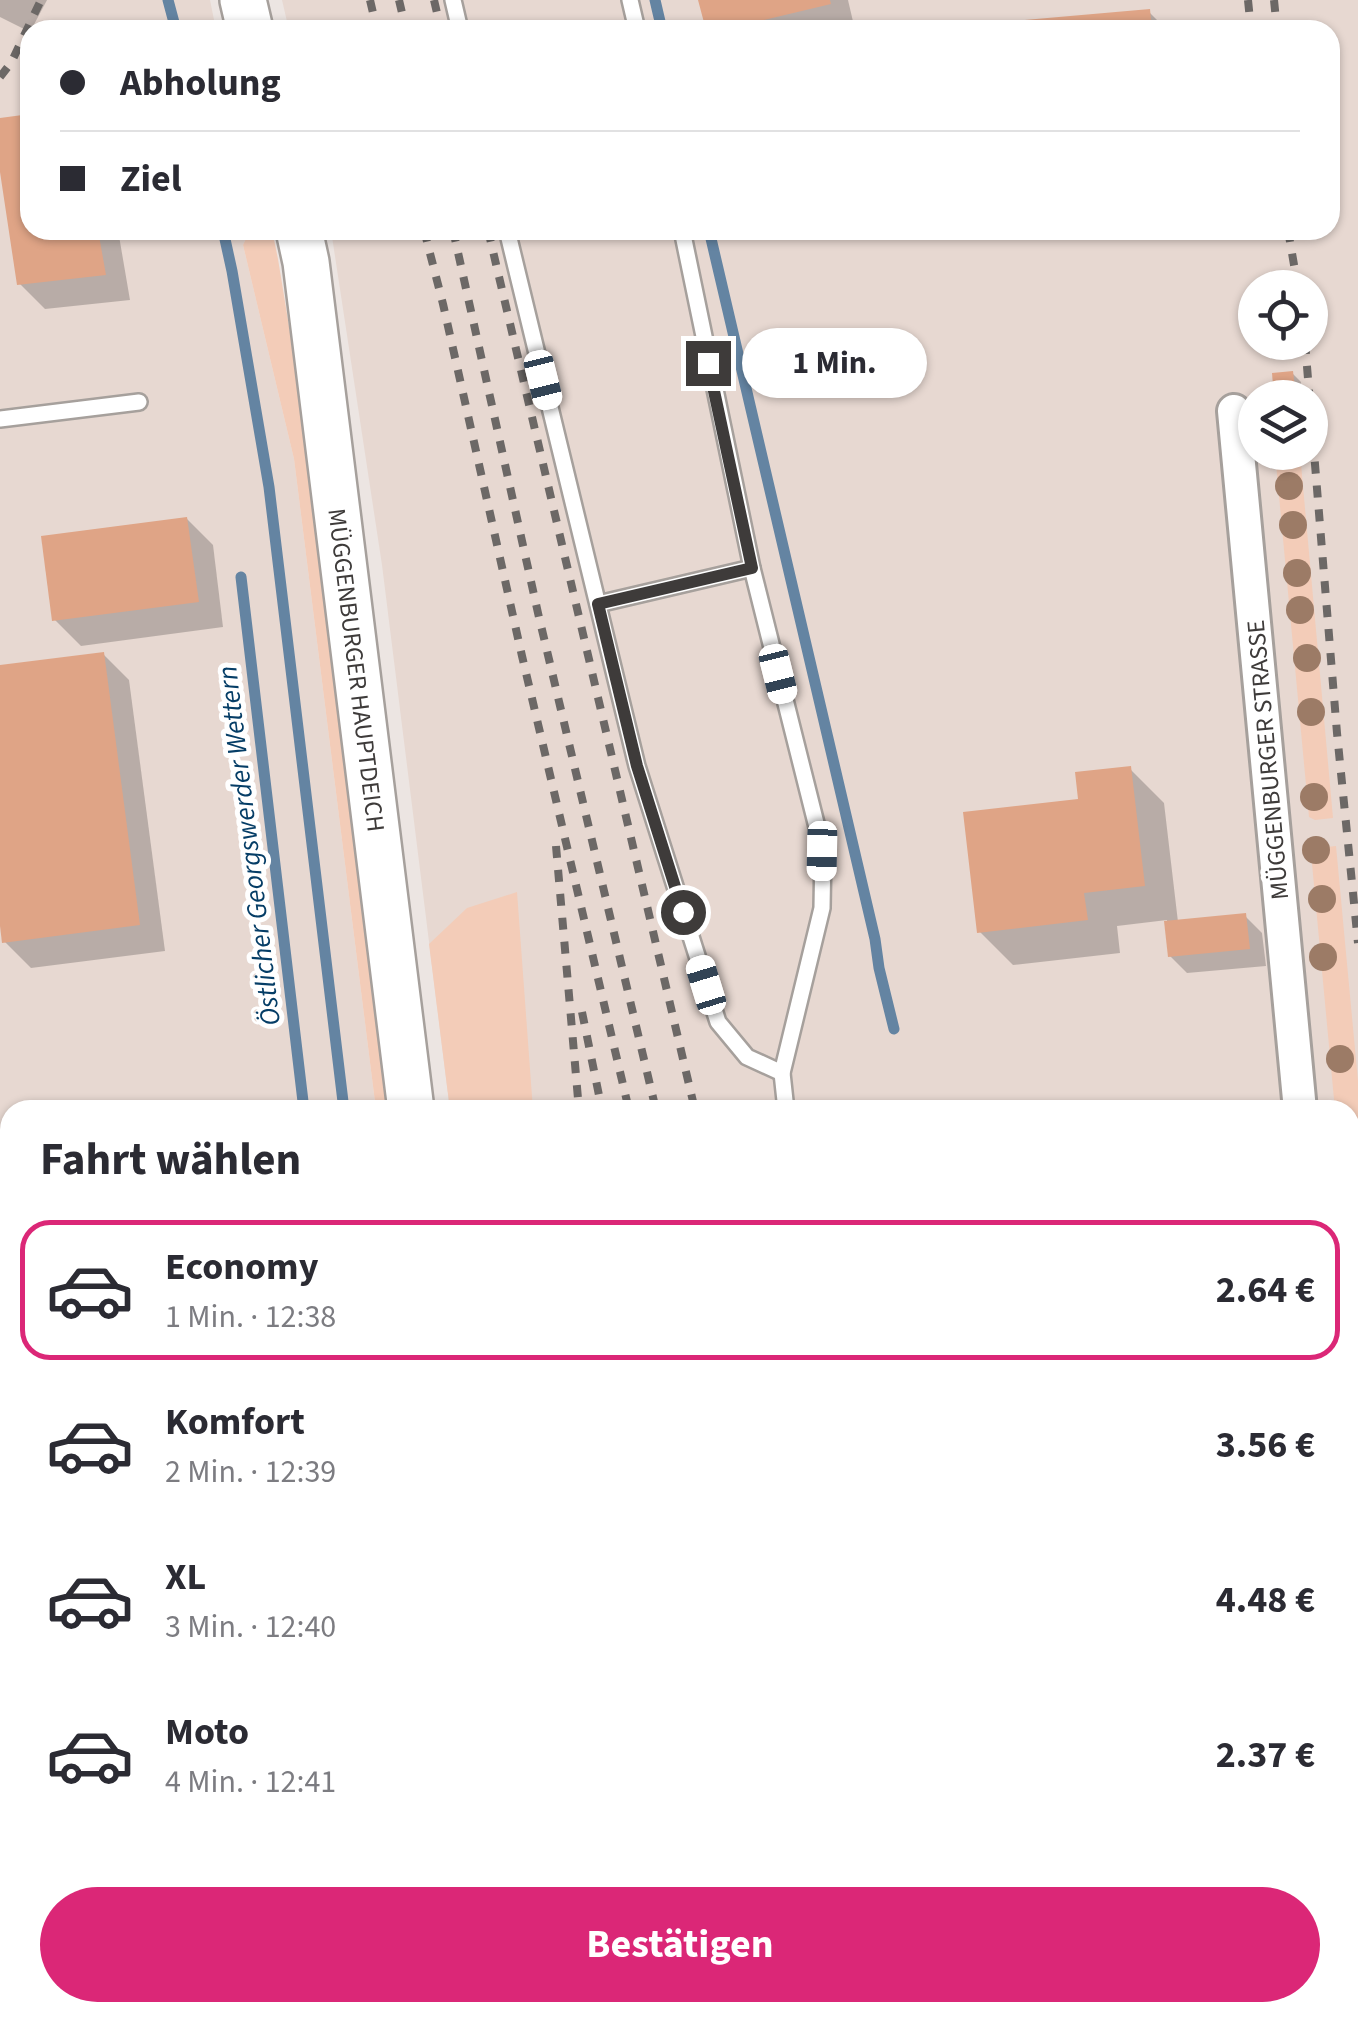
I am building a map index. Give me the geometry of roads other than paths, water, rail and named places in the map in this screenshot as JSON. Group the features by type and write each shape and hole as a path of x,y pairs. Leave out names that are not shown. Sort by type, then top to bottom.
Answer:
{"street":[{"name":"MÜGGENBURGER HAUPTDEICH","path":"301,240 410,1100"},
{"name":"MÜGGENBURGER STRASSE","path":"1234,411 1299,1100"}],"lane":[{"path":"508,240 637,766 718,1022 747,1057 782,1074"},
{"path":"684,240 752,568 822,851 822,908 782,1074 785,1100"},
{"path":"0,419 139,402"},
{"path":"598,604 752,568"}],"waterway":[{"path":"168,0 173,20"},
{"path":"655,0 660,20"},
{"path":"225,240 269,487 343,1100"},
{"path":"711,240 894,1029"},
{"name":"Östlicher Georgswerder Wettern","path":"241,577 303,1100"}],"railway":[{"path":"31,20 41,0"},
{"path":"370,0 375,20"},
{"path":"399,0 404,20"},
{"path":"434,0 439,20"},
{"path":"1248,0 1250,20"},
{"path":"1274,0 1276,20"},
{"path":"0,77 20,44"},
{"path":"427,240 627,1100"},
{"path":"455,240 538,613 654,1100"},
{"path":"490,240 693,1100"},
{"path":"1290,240 1295,270"},
{"path":"1306,360 1358,943"},
{"path":"556,846 578,1100"},
{"path":"582,1012 600,1100"}]}
